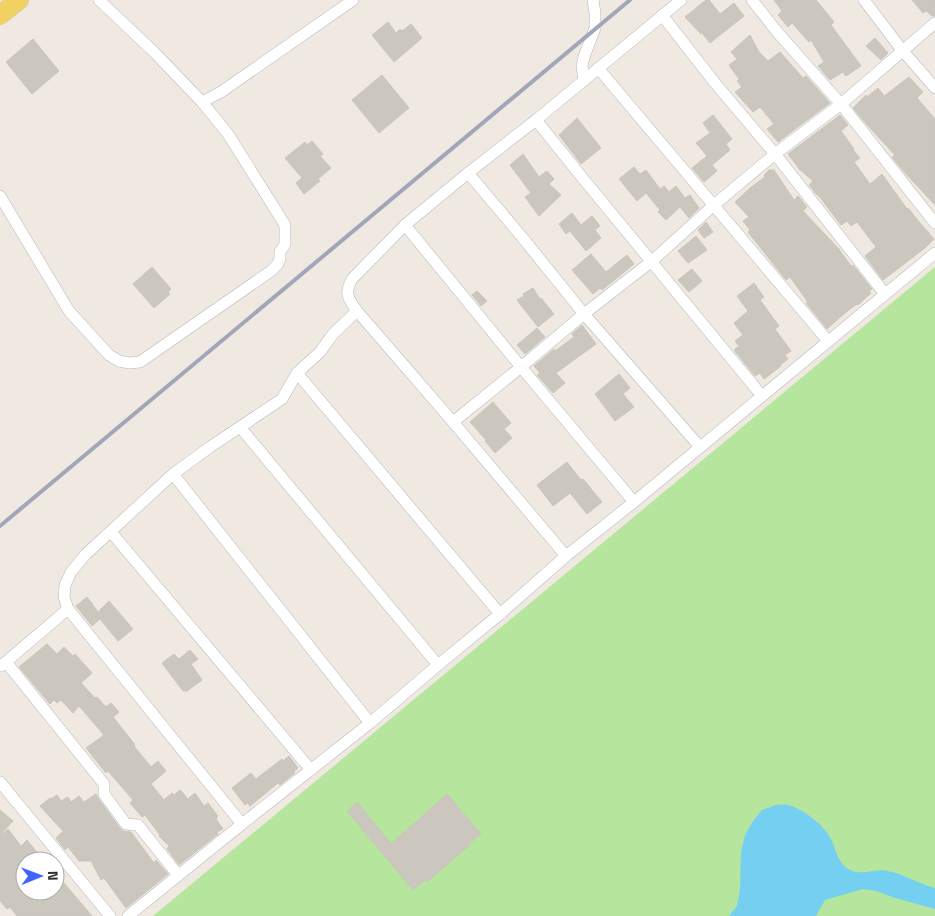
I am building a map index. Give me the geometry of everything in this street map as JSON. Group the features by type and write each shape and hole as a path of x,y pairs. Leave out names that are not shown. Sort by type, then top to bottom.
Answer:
{"main road":[{"path":"0,15 19,0"}],"street":[{"path":"0,196 69,311 109,355 119,361 129,363 140,362 278,265 280,252 285,244 285,225 228,134 202,102 154,52 99,0"},
{"path":"202,102 221,92 354,0"},
{"path":"584,80 582,66 595,28 596,13 593,0"},
{"path":"566,556 357,311 348,299 347,288 352,279 405,225 536,120 680,0"},
{"path":"752,0 840,104 935,223"},
{"path":"864,0 902,50 935,88"},
{"path":"662,15 885,294"},
{"path":"453,422 584,314 652,261 714,205 775,154 840,104 935,22"},
{"path":"598,68 828,341"},
{"path":"536,120 762,396"},
{"path":"468,173 584,314 700,447"},
{"path":"405,225 634,502"},
{"path":"128,916 370,723 566,556 935,253"},
{"path":"242,824 68,609 64,597 65,585 86,554 173,474 282,399 297,373 320,352 333,334 357,311"},
{"path":"297,373 500,614"},
{"path":"240,427 438,665"},
{"path":"173,474 370,723"},
{"path":"111,532 311,770"},
{"path":"68,609 3,665 104,784 104,794 126,824 138,825 178,875"},
{"path":"0,782 110,916"}],"green space":[{"path":"935,267 935,916 153,916"}],"water":[{"path":"776,805 794,807 813,819 829,835 846,868 855,872 888,871 935,888 935,909 876,891 863,889 825,900 816,916 729,916 737,906 740,889 741,852 745,835 762,810"}],"building":[{"path":"706,0 709,0 720,14 734,3 744,16 710,43 685,17"},
{"path":"774,0 816,0 834,22 831,25 861,66 846,76 843,72 830,80 818,66 824,62 811,40 809,42 792,23 788,27 778,15 782,11"},
{"path":"912,0 935,0 935,16 926,11 923,13"},
{"path":"388,22 396,33 411,24 422,38 394,62 372,35"},
{"path":"750,35 759,52 768,61 780,52 803,78 806,76 830,103 778,142 767,129 774,124 760,107 753,112 735,92 742,87 729,65 737,59 731,52"},
{"path":"875,38 888,53 881,60 866,46"},
{"path":"33,39 59,71 32,94 6,62"},
{"path":"382,75 409,108 379,133 352,100"},
{"path":"909,77 923,92 917,98 935,119 935,205 906,174 892,157 895,155 853,108 866,95 867,97 878,88 884,96"},
{"path":"713,115 732,139 726,144 730,150 712,165 717,171 704,182 692,168 707,156 696,143 710,133 703,123"},
{"path":"840,115 848,125 841,131 860,158 854,162 870,184 882,174 907,209 934,239 883,280 865,256 876,247 857,222 851,226 847,221 841,225 809,185 813,181 798,168 788,154"},
{"path":"577,118 601,148 581,164 559,135"},
{"path":"312,141 323,154 320,156 331,168 318,179 320,181 304,194 296,183 302,178 285,158 305,142 307,145"},
{"path":"523,154 539,177 547,171 554,179 549,184 561,195 539,216 525,197 531,193 510,165"},
{"path":"634,167 640,174 646,170 660,189 664,186 669,192 676,186 685,198 690,195 699,208 689,218 680,207 666,220 658,212 660,210 646,193 637,201 619,179"},
{"path":"769,170 774,170 794,200 798,196 807,207 803,211 838,248 872,289 869,291 871,293 858,305 845,313 827,329 806,303 808,302 790,277 786,280 748,232 750,230 743,221 749,217 735,202 765,177 764,175"},
{"path":"572,213 581,225 592,216 600,226 595,230 601,238 586,251 570,231 566,234 559,224"},
{"path":"706,222 713,232 704,238 698,230"},
{"path":"696,236 707,250 688,263 678,251"},
{"path":"591,254 606,272 627,255 634,264 602,290 600,288 593,294 572,270"},
{"path":"152,267 171,289 168,292 170,294 154,308 133,284"},
{"path":"692,269 702,281 689,292 678,280"},
{"path":"754,283 764,297 760,300 779,326 775,329 791,351 785,355 788,359 764,379 760,373 755,376 734,350 739,346 735,341 743,335 734,323 748,311 737,296"},
{"path":"533,288 554,314 538,327 517,300"},
{"path":"477,291 487,301 481,306 472,295"},
{"path":"582,325 596,344 556,373 565,383 553,393 537,375 540,373 534,366 554,349 555,351 574,337 572,334"},
{"path":"537,328 545,337 525,354 517,345"},
{"path":"619,374 630,388 623,394 634,407 615,421 595,394"},
{"path":"493,402 511,423 504,429 512,438 495,453 470,422"},
{"path":"567,462 602,502 587,514 570,493 553,506 537,485"},
{"path":"87,597 98,612 109,601 133,629 118,641 100,619 92,626 76,606"},
{"path":"47,644 57,654 64,647 73,656 75,654 92,673 81,683 106,707 111,703 119,712 113,717 151,767 158,761 166,771 151,784 164,800 172,793 174,795 180,790 188,799 195,793 204,806 208,803 218,816 216,819 223,829 179,865 167,849 169,846 159,836 145,815 142,817 130,803 133,800 108,771 106,773 86,748 104,735 79,706 73,713 61,700 57,703 54,700 50,704 19,667"},
{"path":"190,650 198,659 191,664 202,680 187,691 183,691 162,663 174,654 179,659"},
{"path":"289,756 298,768 294,771 295,773 280,785 278,783 250,806 247,803 245,805 232,788 251,773 256,779 282,759 283,761"},
{"path":"96,794 120,828 123,831 131,832 154,863 156,860 168,874 126,908 104,878 101,880 91,861 79,861 68,847 65,850 56,838 63,831 40,806 57,795 61,801 68,797 71,802 79,796 84,802"},
{"path":"447,794 481,834 427,882 425,880 413,890 347,811 357,802 391,844"},
{"path":"0,810 13,821 0,835"},
{"path":"8,829 21,846 27,840 36,851 15,851 15,901 65,901 65,884 92,916 17,916 10,907 7,909 0,901 0,836"}],"railway":[{"path":"0,526 630,0"}]}
